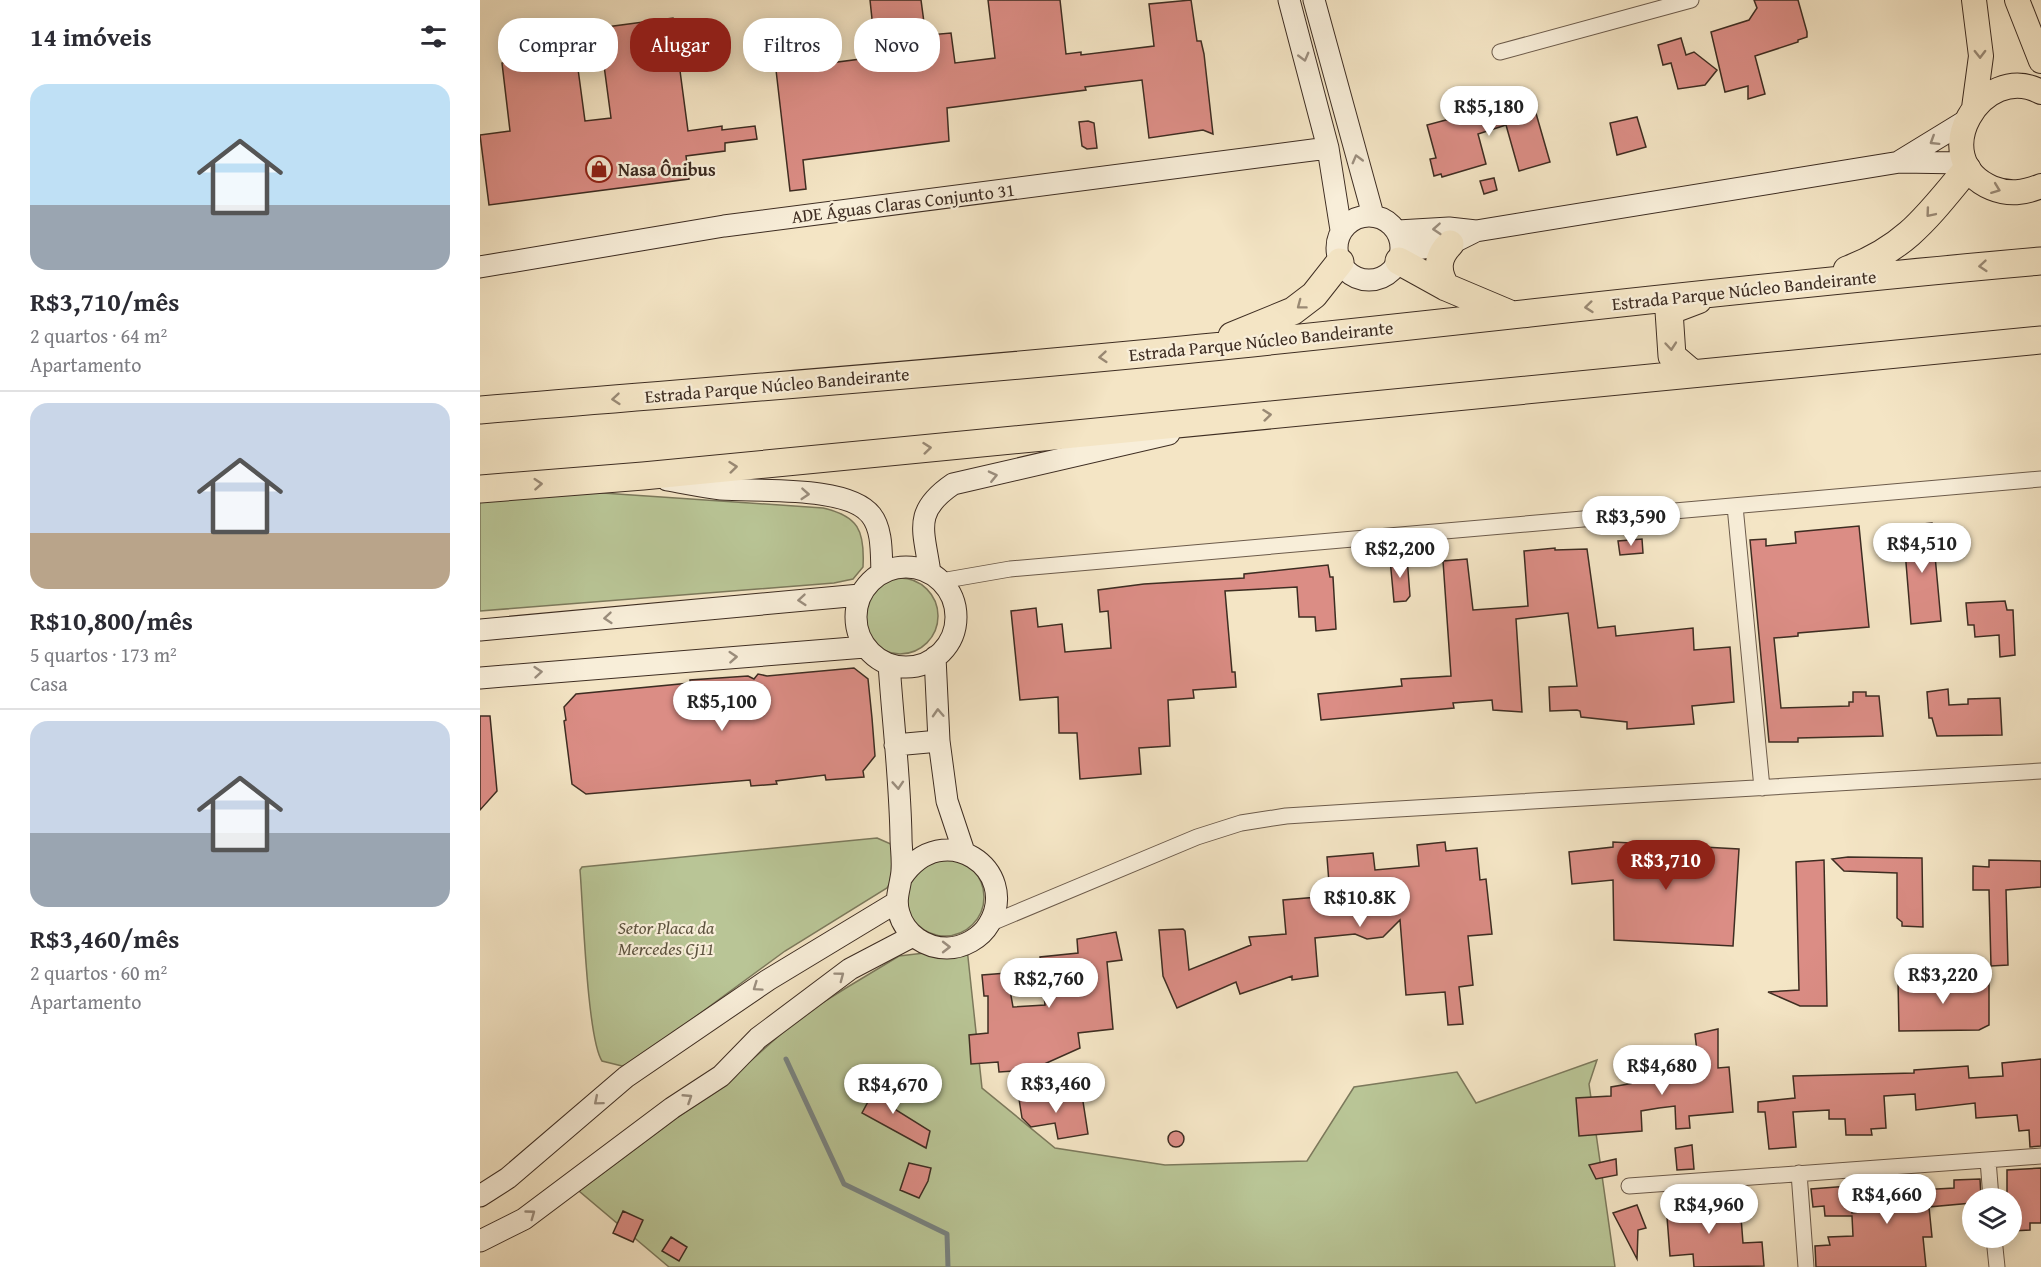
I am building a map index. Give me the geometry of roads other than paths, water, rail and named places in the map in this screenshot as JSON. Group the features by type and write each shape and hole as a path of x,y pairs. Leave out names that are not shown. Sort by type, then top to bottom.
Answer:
{"highway":[{"path":"1822,280 1873,260 1902,242 1966,166"},
{"path":"1446,286 1441,279 1439,264 1440,256 1450,244"},
{"path":"1400,248 1446,286 1511,315"},
{"name":"Estrada Parque Núcleo Bandeirante","path":"480,410 1201,348 1710,295 1822,280 2041,261"},
{"path":"1201,348 1293,311 1314,295 1340,262"},
{"path":"1692,374 1672,356 1669,311 1710,295"},
{"path":"480,489 643,476 2041,340"}],"main road":[{"path":"1974,0 1981,56 1971,114 1961,136 1966,166 1978,180 2002,192 2014,194 2041,186"},
{"path":"2017,0 2041,61"},
{"path":"1971,114 1989,94 2009,87 2023,86 2041,92"}],"street":[{"path":"1289,0 1328,147 1341,231 1337,246 1340,262 1352,276 1370,280 1387,275 1400,248 1449,228 1476,231 1900,162 1966,166"},
{"path":"1314,0 1373,215"},
{"path":"1500,52 1691,0"},
{"path":"1900,162 1971,114"},
{"name":"ADE Águas Claras Conjunto 31","path":"480,267 734,225 1328,147"},
{"path":"1341,231 1355,218 1373,215 1391,224 1400,248"},
{"path":"1400,248 1450,244 1476,231"},
{"path":"1231,418 953,484 928,504 923,524 935,577 955,607 956,621 949,641 935,657 913,666 889,664 876,657 865,647 856,622 860,595 870,582 882,573 898,567 914,567 935,577 2041,479"},
{"path":"643,476 719,489 838,497 860,504 873,516 880,536 882,573"},
{"path":"1735,506 1762,788"},
{"path":"480,630 860,595"},
{"path":"480,678 865,647"},
{"path":"935,657 939,741 947,801 964,852"},
{"path":"889,664 902,877 897,902 905,926 913,936 926,944 954,948 968,943 989,924 1197,837 1240,823 1286,816 2041,771"},
{"path":"895,746 939,741"},
{"path":"902,877 920,856 947,849 964,852 979,861 990,875 996,891 995,908 989,924"},
{"path":"480,1196 508,1178 626,1077 768,980 897,902"},
{"path":"480,1241 524,1220 672,1108 721,1076 758,1038 850,969 913,936"},
{"path":"1629,1186 2041,1156"},
{"path":"1988,1160 1990,1188"},
{"path":"1799,1173 1806,1267"},
{"path":"1995,1248 1997,1267"}],"waterway":[{"path":"786,1059 844,1184 947,1234 948,1267"}],"place":[{"name":"Nasa Ônibus","path":"599,169"}],"park label":[{"name":"Setor Placa da Mercedes Cj11","path":"666,937"}]}
